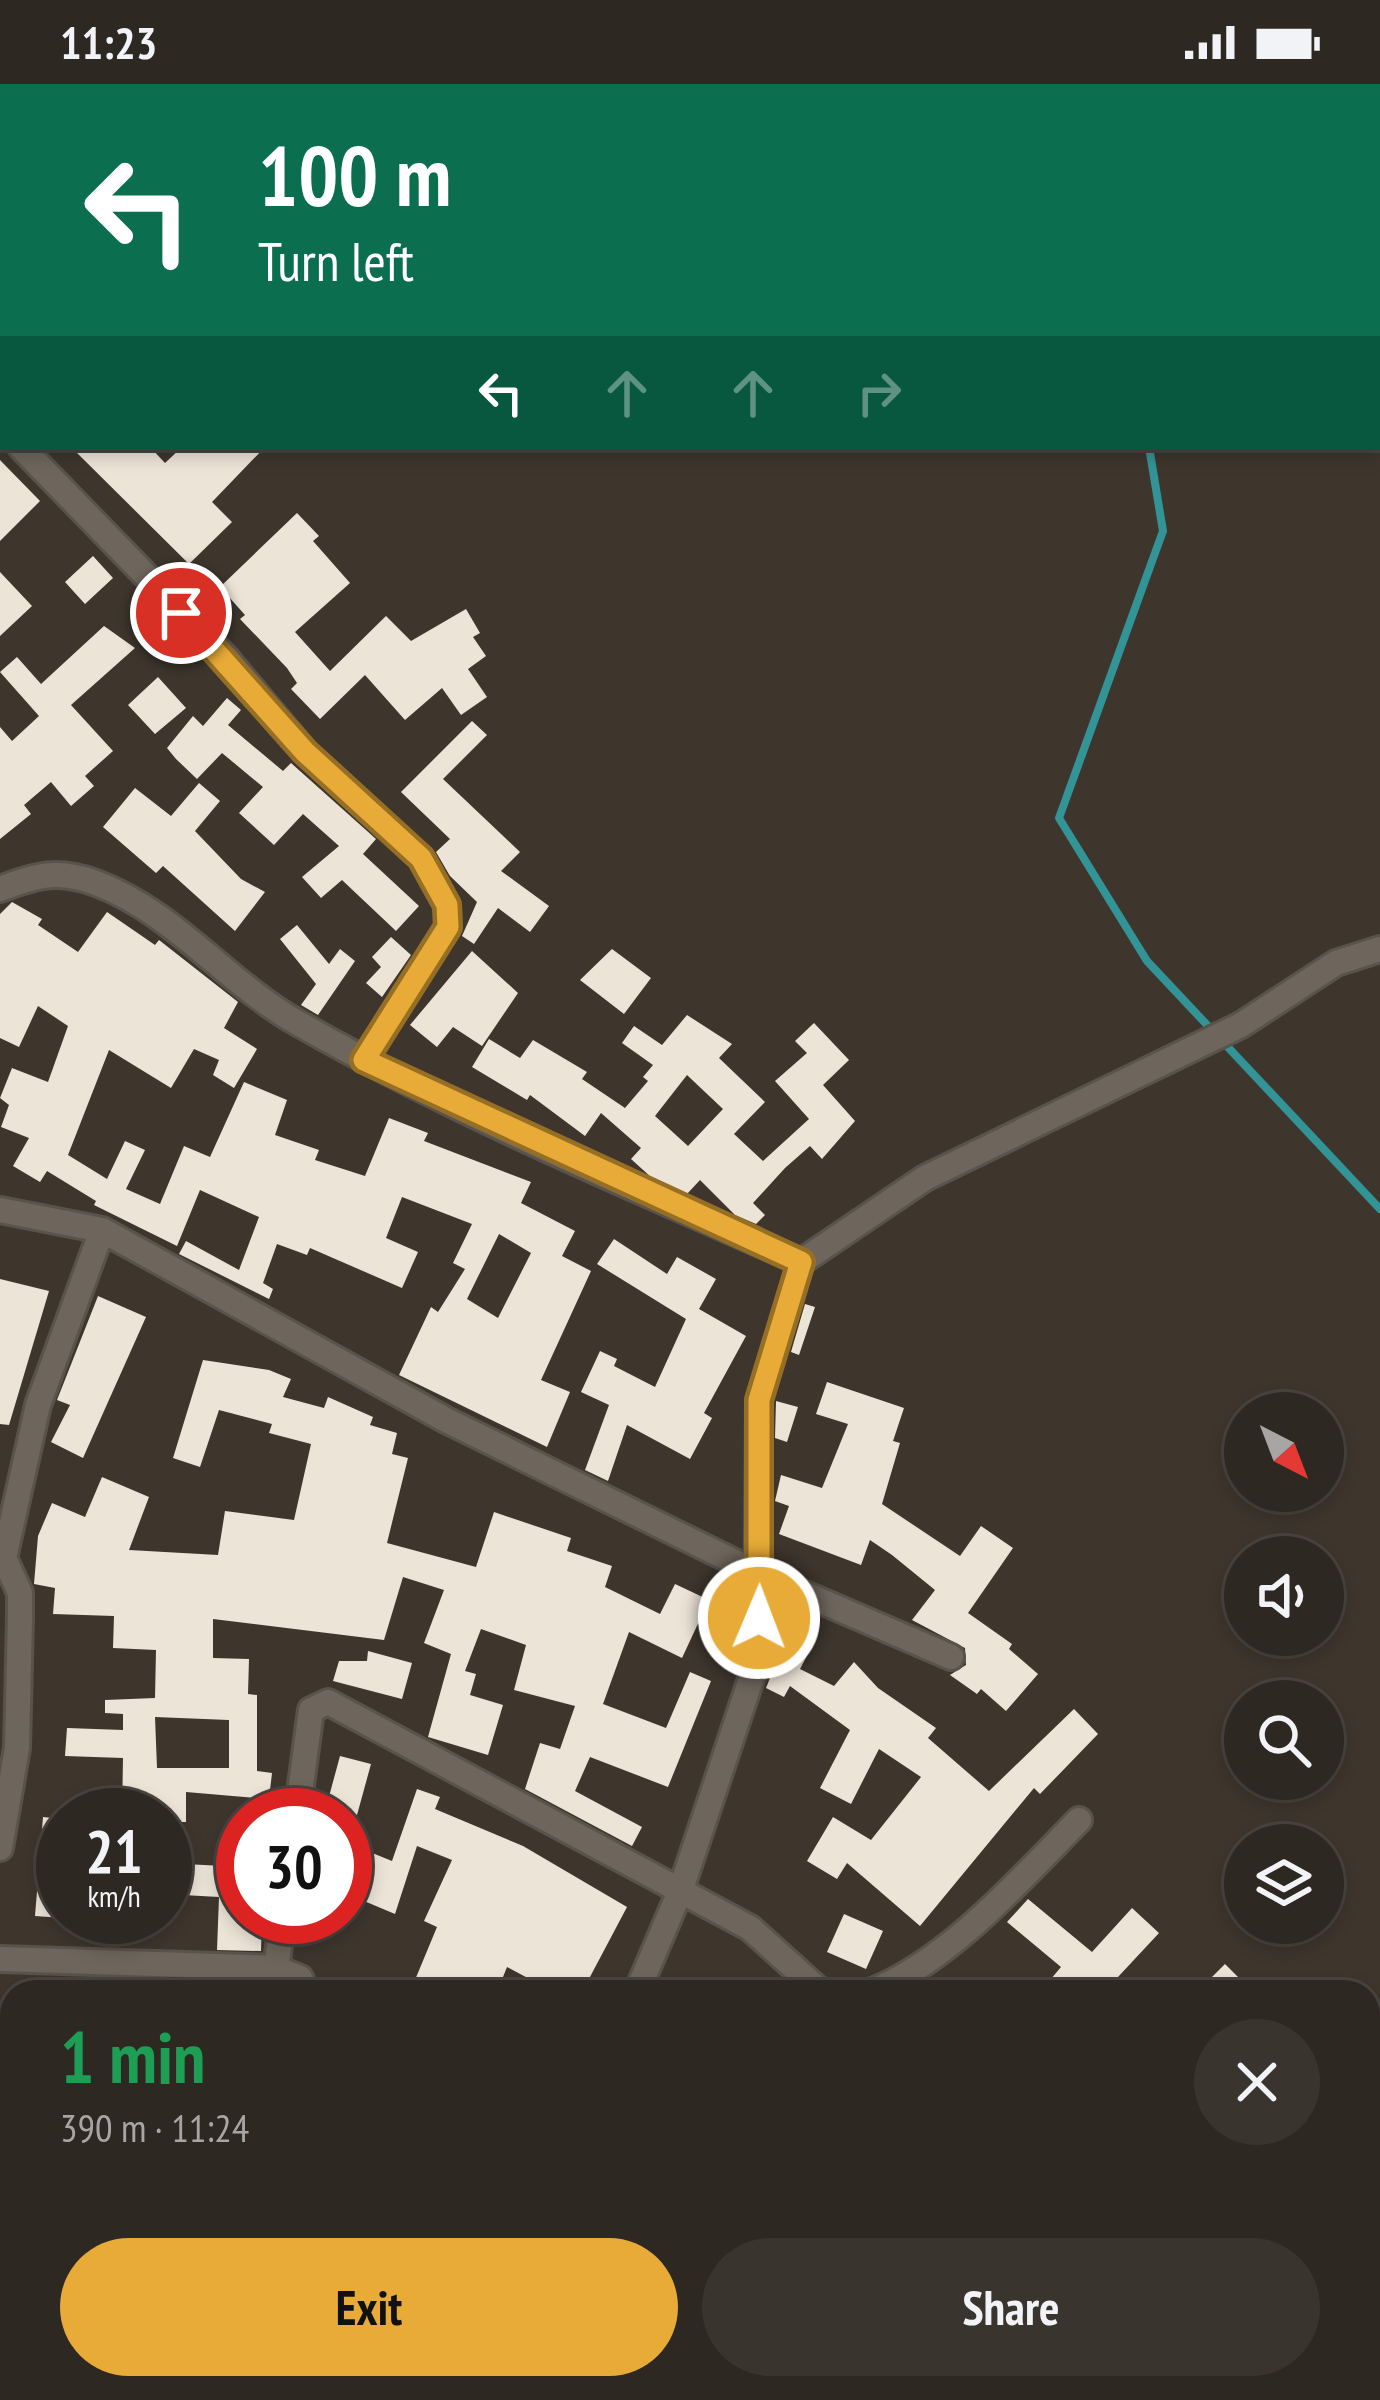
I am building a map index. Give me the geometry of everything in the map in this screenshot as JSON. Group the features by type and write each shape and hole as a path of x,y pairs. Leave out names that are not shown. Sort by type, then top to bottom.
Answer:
{"street":[{"path":"24,450 226,658 305,752 421,858 447,905 448,927 364,1060"},
{"path":"0,889 44,872 102,885 208,952 291,1019 364,1060 801,1262"},
{"path":"642,1980 681,1889 757,1661 759,1400 801,1262 925,1178 1241,1025 1336,963 1380,949"},
{"path":"0,1210 102,1230 446,1420 761,1575 951,1657"},
{"path":"0,1848 17,1748 20,1618 20,1593 2,1557 38,1405 102,1230"},
{"path":"301,1788 311,1710 328,1702 477,1786 750,1928 808,1980"},
{"path":"898,1980 997,1903 1078,1820"},
{"path":"276,1968 279,1944"},
{"path":"0,1960 276,1968 301,1980"}],"building":[{"path":"74,450 153,450 165,463 179,450 262,450 212,502 232,522 189,564"},
{"path":"0,460 40,501 0,541"},
{"path":"297,513 319,536 313,541 350,583 295,632 330,671 386,616 411,641 466,609 480,633 473,637 486,656 468,669 487,697 461,715 442,688 405,720 365,675 320,719 291,689 297,683 287,668 240,619 245,615 220,587"},
{"path":"93,556 113,578 85,604 65,582"},
{"path":"0,572 32,606 0,636"},
{"path":"104,626 135,648 71,705 113,751 85,776 94,786 71,806 51,782 24,805 31,814 0,839 0,727 12,741 39,716 0,672 17,657 41,684"},
{"path":"158,677 186,708 155,734 128,705"},
{"path":"227,698 241,710 228,725 283,771 291,763 376,839 363,854 419,906 396,931 342,880 321,898 302,877 339,846 303,814 274,845 239,813 263,787 222,753 197,779 167,748 193,716 203,726"},
{"path":"472,721 487,735 443,779 520,852 501,871 549,906 530,932 498,908 474,944 462,936 477,902 450,876 436,852 450,839 401,792"},
{"path":"199,783 220,801 195,831 241,879 265,892 235,931 163,866 156,873 103,827 135,788 171,816"},
{"path":"12,902 42,919 38,925 78,952 107,912 155,945 159,940 238,1002 224,1028 257,1049 234,1088 213,1075 219,1060 194,1049 171,1088 109,1050 68,1155 107,1179 125,1141 145,1150 126,1189 160,1204 184,1146 210,1157 244,1082 287,1100 275,1135 319,1150 315,1160 365,1176 389,1118 428,1133 424,1141 531,1182 521,1203 575,1231 562,1256 591,1271 541,1380 570,1392 547,1447 399,1375 431,1307 438,1312 465,1269 453,1263 472,1224 402,1197 386,1238 418,1252 402,1288 310,1248 307,1255 277,1244 263,1283 273,1289 269,1299 179,1254 186,1241 239,1270 259,1217 200,1190 177,1246 94,1205 96,1201 47,1171 40,1182 13,1166 29,1138 1,1127 9,1105 0,1098 12,1068 48,1082 68,1026 38,1006 19,1047 0,1038 0,914","holes":["499,1234 531,1253 498,1318 467,1299"]},
{"path":"297,925 329,964 340,949 355,961 318,1015 301,1005 316,984 280,939"},
{"path":"391,937 411,955 382,997 366,983 381,967 372,957"},
{"path":"612,949 651,978 624,1014 580,980"},
{"path":"472,951 518,993 482,1046 453,1027 437,1047 410,1025"},
{"path":"687,1015 732,1044 719,1058 765,1102 734,1134 763,1161 809,1119 775,1081 807,1053 795,1041 814,1023 849,1060 823,1085 855,1121 822,1159 810,1146 785,1168 753,1203 765,1215 756,1224 735,1215 700,1180 687,1194 652,1178 631,1159 641,1148 601,1113 585,1136 530,1095 527,1100 472,1067 489,1039 520,1058 533,1040 587,1072 582,1079 625,1108 648,1081 643,1077 653,1065 622,1043 634,1026 662,1045","holes":["687,1075 723,1109 688,1146 655,1116"]},
{"path":"614,1239 667,1274 677,1257 716,1279 699,1309 746,1336 704,1413 712,1418 690,1459 627,1425 608,1481 585,1470 609,1405 581,1392 600,1351 617,1359 614,1366 655,1387 686,1319 597,1264"},
{"path":"0,1279 49,1291 9,1425 0,1424"},
{"path":"98,1296 146,1317 83,1458 51,1442 70,1405 57,1400"},
{"path":"805,1304 815,1307 799,1355 791,1352"},
{"path":"203,1360 269,1370 291,1379 283,1397 324,1408 328,1397 373,1417 370,1425 397,1433 392,1454 408,1458 387,1543 476,1567 494,1512 571,1538 567,1551 612,1566 605,1587 660,1614 675,1584 709,1600 682,1658 629,1632 603,1704 666,1728 690,1672 711,1681 668,1787 590,1757 575,1791 642,1827 632,1846 525,1789 540,1743 560,1749 575,1706 514,1690 526,1645 481,1629 465,1671 476,1674 470,1695 503,1705 488,1755 428,1737 451,1654 424,1643 444,1590 403,1577 384,1640 213,1619 213,1658 249,1659 248,1694 257,1695 257,1771 272,1773 270,1788 216,1788 216,1795 192,1793 192,1788 122,1788 123,1758 65,1756 67,1728 123,1730 123,1714 105,1713 105,1700 155,1698 156,1650 113,1648 114,1616 53,1614 55,1588 34,1584 38,1536 52,1503 85,1517 102,1477 149,1497 129,1550 218,1555 225,1511 294,1520 311,1444 269,1433 272,1424 219,1410 200,1467 173,1458","holes":["155,1717 229,1720 229,1768 157,1768"]},
{"path":"827,1382 904,1408 893,1441 900,1443 882,1504 960,1556 981,1526 1013,1548 968,1613 1012,1644 1009,1649 1038,1674 1006,1711 981,1689 977,1694 950,1675 966,1665 965,1648 912,1620 935,1590 892,1555 870,1540 861,1565 779,1534 789,1506 775,1501 781,1475 822,1488 848,1424 816,1414"},
{"path":"776,1401 798,1407 787,1442 775,1438"},
{"path":"788,1633 812,1646 800,1669 834,1686 854,1662 878,1688 936,1728 928,1738 989,1791 1074,1709 1098,1734 1040,1794 1034,1788 920,1926 847,1863 837,1879 807,1861 833,1817 871,1840 921,1777 879,1749 851,1804 820,1788 850,1730 790,1686 784,1697 766,1688"},
{"path":"368,1651 412,1663 402,1699 333,1681 339,1661 367,1661"},
{"path":"340,1756 371,1764 364,1788 331,1788"},
{"path":"417,1789 440,1797 435,1809 523,1846 627,1907 588,1980 531,1980 507,1967 502,1980 415,1980 437,1927 424,1921 452,1860 417,1846 395,1914 372,1904 372,1853 392,1861"},
{"path":"192,1864 216,1866 216,1897 192,1896"},
{"path":"1028,1899 1092,1952 1132,1908 1159,1933 1115,1980 1050,1980 1061,1967 1007,1922"},
{"path":"844,1914 883,1931 866,1969 827,1952"},
{"path":"217,1944 261,1944 261,1951 217,1950"},
{"path":"1225,1964 1241,1980 1209,1980"}],"waterway":[{"path":"1150,450 1163,531 1059,818 1147,961 1380,1209"}],"route":[{"path":"181,613 226,658 305,752 421,858 447,905 448,927 364,1060 801,1262 759,1400 759,1618"}]}
